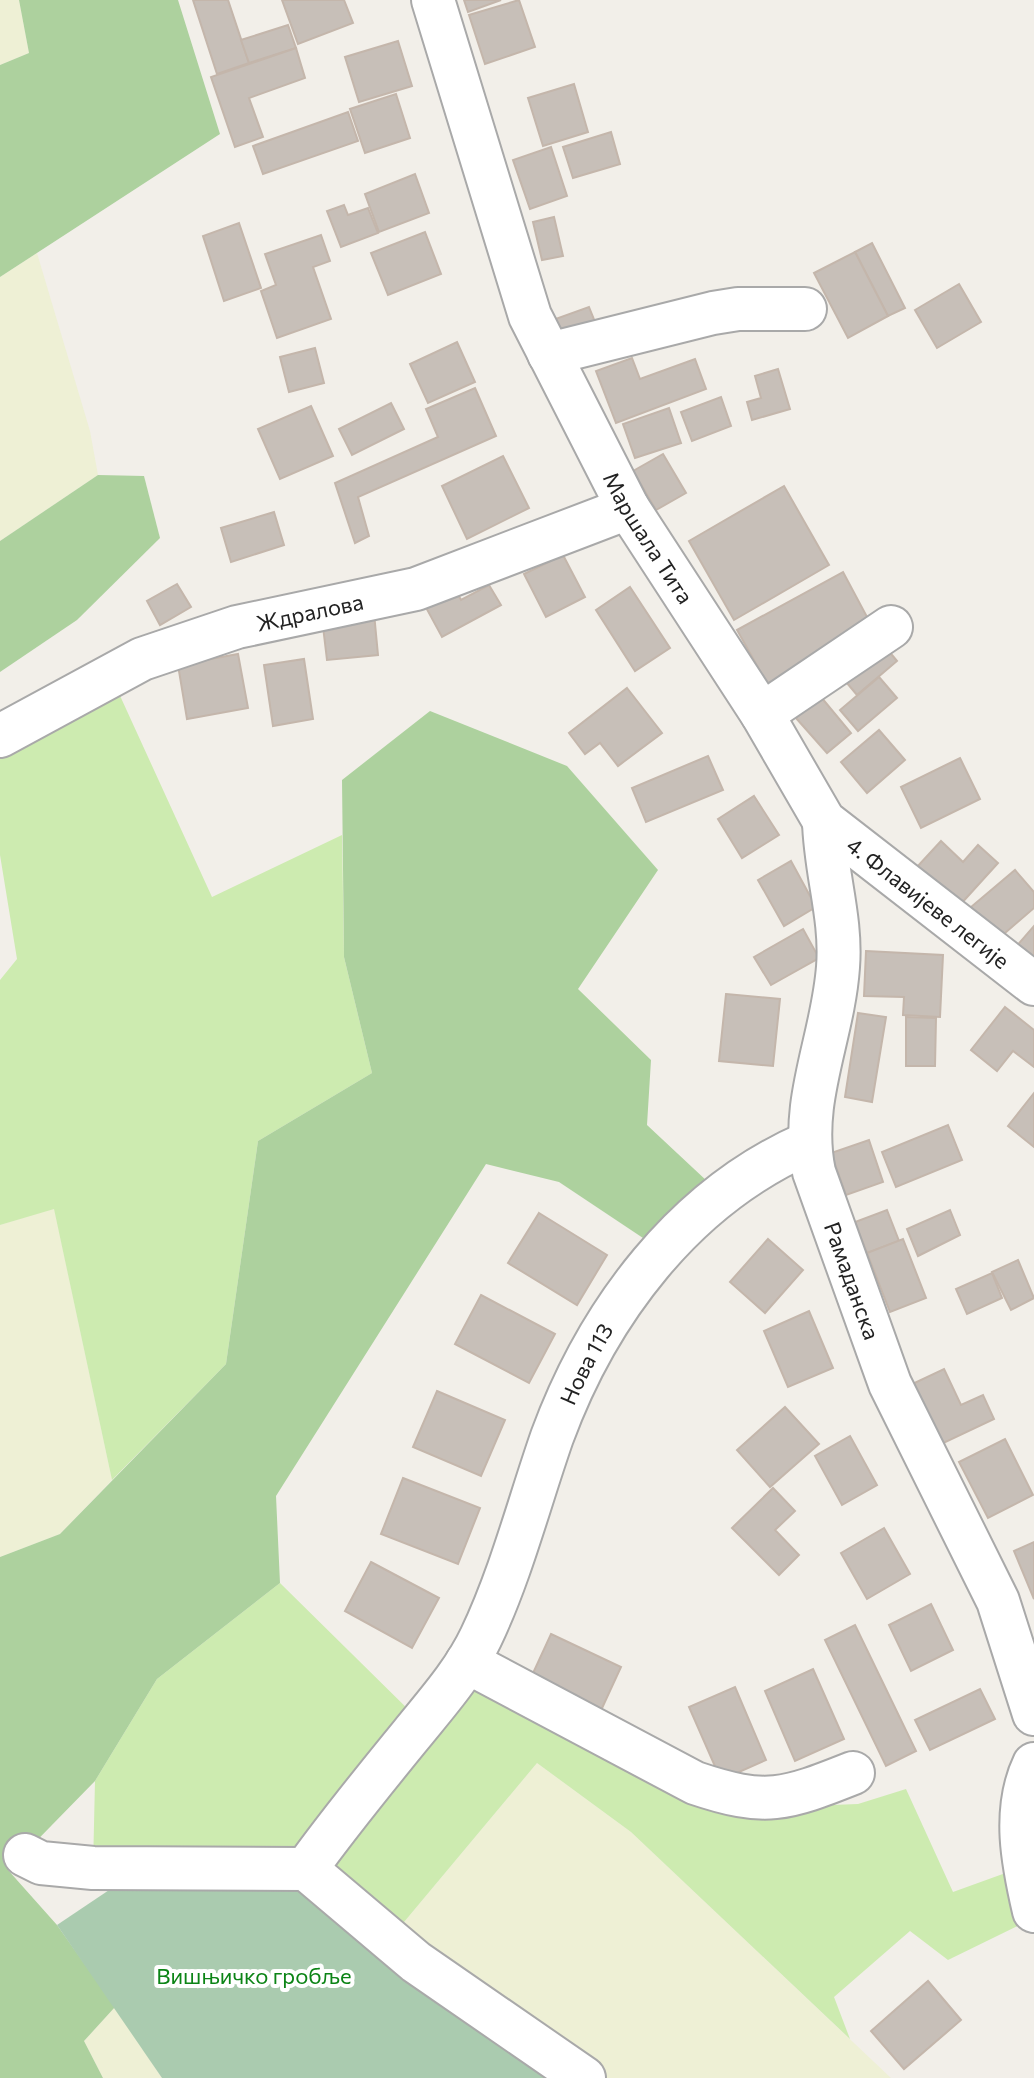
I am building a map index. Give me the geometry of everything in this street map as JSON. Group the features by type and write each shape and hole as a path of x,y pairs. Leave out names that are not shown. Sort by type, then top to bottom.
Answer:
{"street":[{"name":"Маршала Тита","path":"433,0 530,316 628,508 762,714 824,821"},
{"path":"549,354 713,313 738,309 805,309"},
{"name":"Ждралова","path":"0,736 142,659 237,627 416,589 628,508"},
{"path":"762,714 891,627"},
{"name":"4. Флавијеве легије","path":"824,821 1034,984"},
{"name":"Рамаданска","path":"824,821 825,853 838,923 838,969 811,1102 808,1143 833,1230 890,1384 998,1601 1034,1714"},
{"name":"Нова 113","path":"306,1869 467,1662 495,1605 575,1382 628,1291 713,1199 766,1163 808,1143"},
{"path":"467,1662 695,1783 734,1796 790,1798 853,1773"},
{"path":"1034,1764 1024,1797 1022,1867 1034,1911"},
{"path":"25,1855 41,1863 93,1868 306,1869 416,1962 584,2078"}],"green space":[{"path":"0,0 19,0 29,53 0,65"},
{"path":"19,0 178,0 220,134 0,277 0,65 29,53"},
{"path":"37,253 90,431 98,475 0,541 0,277"},
{"path":"98,475 144,476 160,538 77,620 0,672 0,541"},
{"path":"111,676 212,897 342,835 344,957 372,1073 258,1141 226,1364 112,1480 54,1209 0,1225 0,980 17,959 0,855 0,736"},
{"path":"430,711 567,766 658,870 578,989 651,1060 647,1125 708,1182 646,1240 559,1182 486,1164 276,1496 280,1583 157,1679 95,1781 8,1870 57,1925 115,2007 84,2041 103,2078 0,2078 0,1557 60,1534 226,1364 258,1141 372,1073 344,957 342,780"},
{"path":"54,1208 112,1480 60,1534 0,1557 0,1225"},
{"path":"280,1583 421,1722 456,1679 807,1806 858,1804 906,1789 953,1892 1022,1867 1034,1918 948,1960 910,1931 834,1997 850,2039 631,1832 537,1763 389,1940 93,1868 95,1781 157,1679"},
{"path":"537,1763 631,1832 891,2078 579,2078 389,1940"},
{"name":"Вишњичко гробље","path":"289,1870 573,2078 162,2078 57,1925 127,1878"},
{"path":"115,2007 162,2078 103,2078 84,2041"}],"building":[{"path":"193,0 228,0 249,63 217,74"},
{"path":"282,0 344,0 353,23 298,44"},
{"path":"464,0 501,0 468,12"},
{"path":"519,0 535,47 485,64 469,15"},
{"path":"288,25 296,48 249,63 241,40"},
{"path":"398,41 412,86 359,102 345,57"},
{"path":"296,48 305,78 249,98 263,137 235,147 211,77"},
{"path":"574,84 588,132 543,146 528,98"},
{"path":"396,94 410,138 365,153 350,109"},
{"path":"348,112 358,141 263,174 253,146"},
{"path":"611,132 620,164 573,178 563,147"},
{"path":"551,147 567,196 530,209 513,160"},
{"path":"415,174 429,213 379,232 365,194"},
{"path":"344,205 348,215 368,208 378,233 341,247 327,211"},
{"path":"554,217 563,256 542,260 533,222"},
{"path":"239,223 261,288 224,301 203,236"},
{"path":"425,232 441,274 388,295 371,253"},
{"path":"321,235 330,261 313,267 331,319 277,338 261,291 276,285 265,254"},
{"path":"872,243 905,308 888,316 855,252"},
{"path":"855,252 888,316 848,338 814,273"},
{"path":"959,284 981,322 937,348 915,310"},
{"path":"589,307 597,327 554,343 547,322"},
{"path":"457,342 475,382 428,403 410,364"},
{"path":"315,348 324,383 289,392 280,357"},
{"path":"632,358 640,379 695,359 706,389 616,423 596,371"},
{"path":"778,369 790,409 752,420 747,402 761,398 755,376"},
{"path":"475,388 496,436 358,497 369,536 355,543 335,483 438,437 426,409"},
{"path":"721,397 731,426 692,441 681,412"},
{"path":"391,403 404,429 352,455 339,429"},
{"path":"311,406 333,456 280,479 258,429"},
{"path":"669,408 681,443 635,458 623,424"},
{"path":"663,454 686,493 656,510 633,471"},
{"path":"503,456 529,508 467,539 442,486"},
{"path":"784,486 829,565 734,620 689,541"},
{"path":"274,512 284,545 231,562 221,528"},
{"path":"563,555 585,597 546,617 524,574"},
{"path":"843,572 874,630 769,687 737,630"},
{"path":"177,584 191,607 160,625 147,601"},
{"path":"453,585 461,600 489,585 501,605 442,637 423,602"},
{"path":"630,587 670,648 635,671 596,610"},
{"path":"374,613 378,655 327,660 322,618"},
{"path":"882,643 897,661 857,695 842,677"},
{"path":"238,654 248,708 187,719 178,665"},
{"path":"304,659 313,719 273,726 264,665"},
{"path":"879,677 897,698 858,731 840,710"},
{"path":"627,688 662,733 618,766 600,743 585,754 569,733"},
{"path":"821,697 851,733 827,753 796,718"},
{"path":"879,730 905,760 867,793 841,762"},
{"path":"708,756 723,790 646,822 632,788"},
{"path":"960,758 980,799 921,828 901,787"},
{"path":"754,796 779,835 742,858 718,819"},
{"path":"941,841 963,862 978,845 998,863 959,906 917,867"},
{"path":"791,861 816,907 784,926 758,880"},
{"path":"1015,870 1034,892 1034,908 998,939 971,907"},
{"path":"1034,926 1034,965 1015,948"},
{"path":"803,929 819,958 771,985 754,957"},
{"path":"866,951 943,955 940,1017 903,1015 904,997 864,996"},
{"path":"726,994 780,999 773,1066 719,1061"},
{"path":"1005,1007 1034,1030 1034,1067 1013,1051 997,1071 971,1050"},
{"path":"858,1013 886,1017 872,1102 845,1097"},
{"path":"906,1017 936,1018 935,1066 906,1066"},
{"path":"1034,1093 1034,1147 1008,1126"},
{"path":"948,1125 962,1160 896,1187 882,1152"},
{"path":"869,1140 883,1182 846,1195 831,1153"},
{"path":"887,1210 899,1241 867,1253 855,1222"},
{"path":"950,1210 960,1235 918,1256 907,1229"},
{"path":"539,1213 607,1255 577,1305 508,1263"},
{"path":"768,1239 803,1270 765,1313 730,1282"},
{"path":"903,1239 926,1298 890,1312 867,1253"},
{"path":"1018,1260 1034,1298 1011,1310 992,1272"},
{"path":"992,1273 1002,1298 967,1314 956,1289"},
{"path":"481,1295 555,1334 529,1383 455,1344"},
{"path":"809,1311 833,1368 788,1387 764,1331"},
{"path":"944,1369 961,1405 983,1395 994,1419 935,1447 906,1387"},
{"path":"437,1391 505,1420 481,1476 413,1447"},
{"path":"785,1407 819,1444 770,1487 737,1450"},
{"path":"850,1436 877,1485 842,1505 815,1456"},
{"path":"1005,1439 1033,1495 988,1518 959,1462"},
{"path":"403,1478 480,1508 458,1564 381,1534"},
{"path":"773,1488 795,1511 775,1530 799,1555 779,1575 732,1528"},
{"path":"884,1528 910,1574 867,1599 841,1553"},
{"path":"1034,1542 1034,1599 1014,1551"},
{"path":"371,1562 439,1598 412,1648 345,1611"},
{"path":"931,1604 953,1650 911,1671 889,1625"},
{"path":"855,1625 916,1751 886,1766 825,1640"},
{"path":"551,1634 621,1667 598,1717 528,1684"},
{"path":"813,1669 844,1739 795,1761 765,1691"},
{"path":"735,1687 766,1760 721,1780 689,1707"},
{"path":"980,1689 995,1719 930,1750 915,1720"},
{"path":"928,1981 961,2020 904,2069 871,2031"}]}
